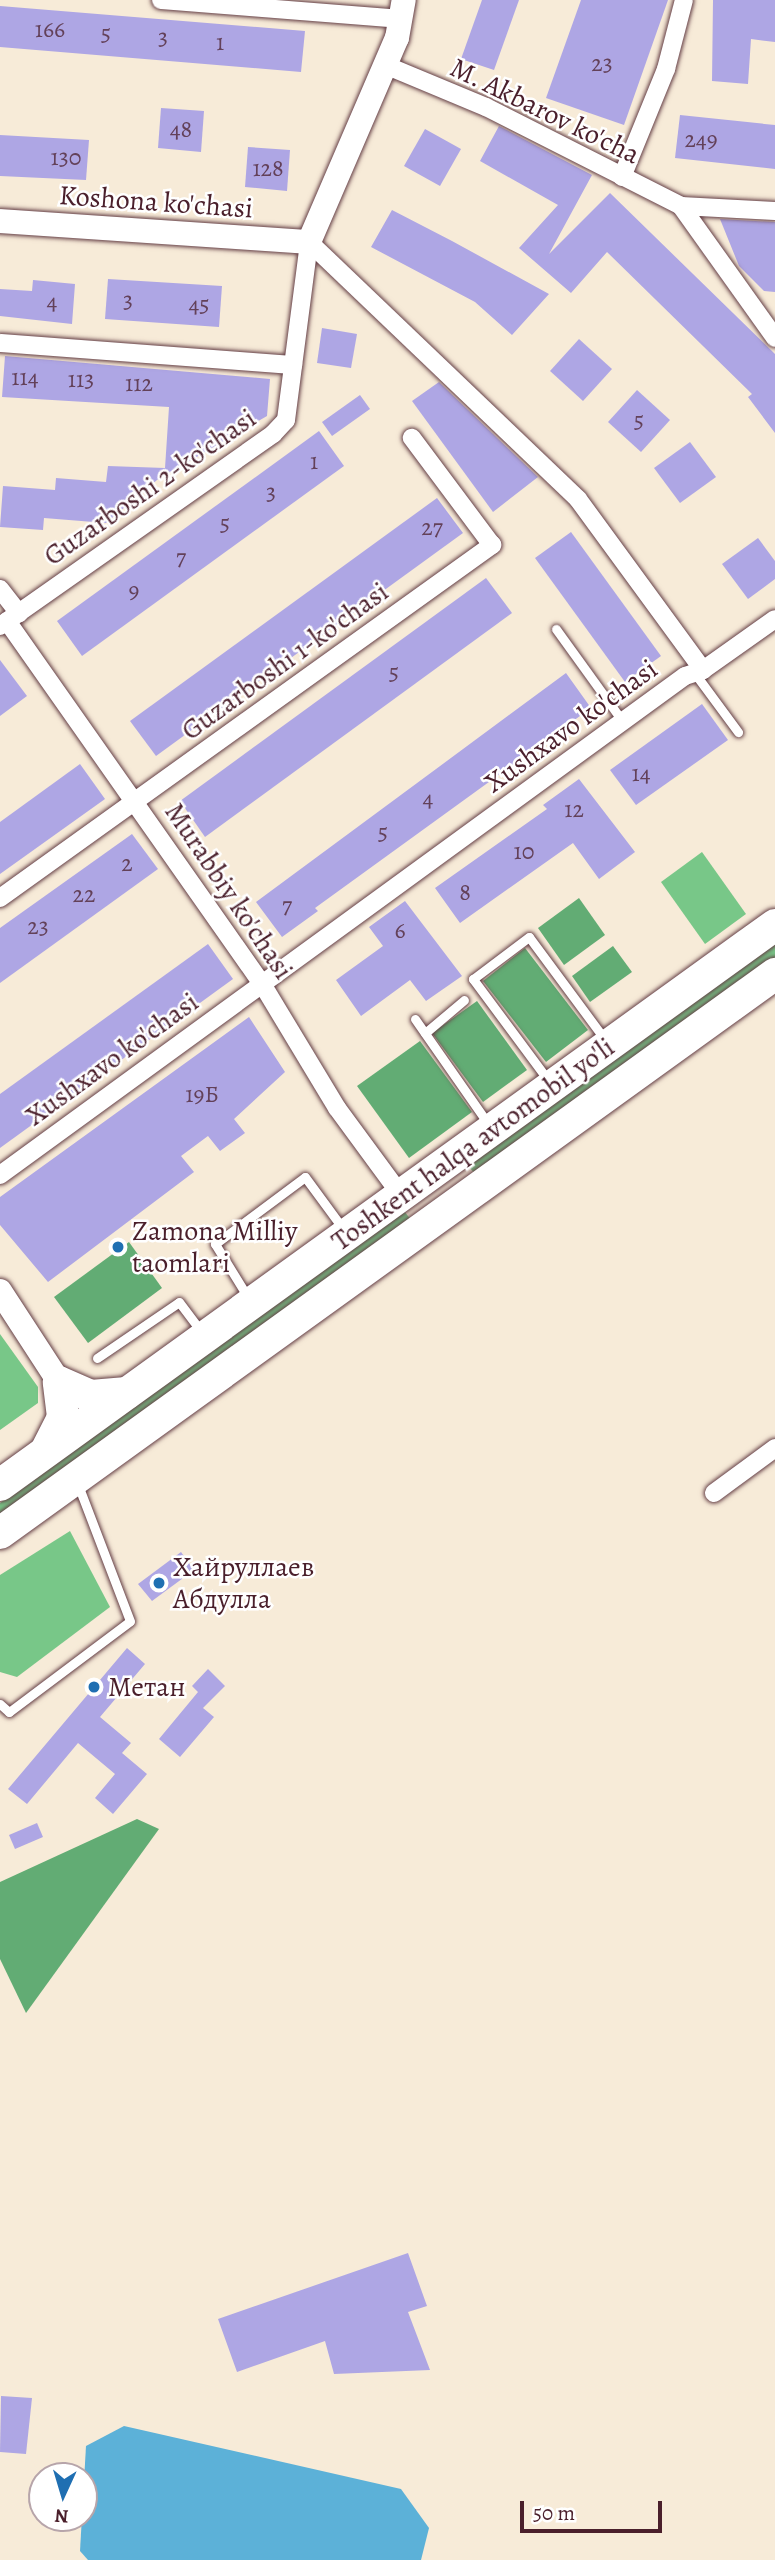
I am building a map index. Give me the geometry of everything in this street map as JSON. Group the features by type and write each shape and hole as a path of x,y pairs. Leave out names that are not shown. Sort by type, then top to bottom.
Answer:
{"highway":[{"name":"Toshkent halqa avtomobil yo'li","path":"1,1484 775,925"},
{"name":"Toshkent halqa avtomobil yo'li","path":"0,1533 775,974"},
{"path":"412,1187 445,1210"},
{"path":"46,1451 62,1417 59,1382 91,1396 127,1393"}],"street":[{"path":"161,0 403,10 385,65 309,242"},
{"path":"622,177 666,69 684,0"},
{"name":"M. Akbarov ko'cha","path":"385,65 486,107 681,206 775,211"},
{"name":"M. Akbarov ko'cha","path":"681,206 773,331"},
{"name":"Koshona ko'chasi","path":"0,222 309,242"},
{"name":"Guzarboshi 2-ko'chasi","path":"9,620 273,434 286,420 309,242"},
{"name":"Xushxavo ko'chasi","path":"0,1175 261,982 685,677 700,673 578,499 309,242"},
{"path":"0,343 293,365"},
{"name":"Guzarboshi 1-ko'chasi","path":"0,898 492,545 412,438"},
{"name":"Murabbiy ko'chasi","path":"0,589 9,620 261,982 337,1108 412,1187"},
{"path":"700,673 775,619"},
{"path":"0,1291 59,1382"},
{"path":"714,1493 775,1448"}],"lane":[{"path":"556,629 623,722"},
{"path":"700,673 738,732"},
{"path":"553,1086 473,979 529,937 609,1045"},
{"path":"425,1033 464,1000"},
{"path":"415,1019 492,1129"},
{"path":"251,1303 215,1244 305,1177 347,1235"},
{"path":"97,1358 179,1302 205,1337"},
{"path":"0,1704 9,1712 130,1621 75,1478"}],"green space":[{"path":"702,852 746,914 705,944 661,882"},
{"path":"579,898 605,935 564,965 538,928"},
{"path":"775,944 775,958 474,1173 467,1164"},
{"path":"613,946 632,972 590,1002 572,976"},
{"path":"525,948 588,1030 546,1062 483,981"},
{"path":"477,1001 527,1070 483,1102 432,1033"},
{"path":"420,1041 472,1112 409,1158 357,1086"},
{"path":"404,1211 412,1221 0,1518 0,1503"},
{"path":"129,1242 162,1288 88,1343 54,1297"},
{"path":"0,1334 38,1387 38,1403 0,1430"},
{"path":"70,1531 110,1607 17,1677 0,1672 0,1575"},
{"path":"137,1819 159,1829 26,2013 0,1959 0,1882"}],"water":[{"path":"124,2426 401,2489 429,2528 421,2560 88,2560 80,2551 81,2532 98,2532 98,2462 85,2462 86,2446"}],"building":[{"path":"482,0 519,0 494,70 461,59"},
{"path":"581,0 668,0 624,125 546,98"},
{"path":"713,0 775,0 775,42 751,39 748,84 712,81"},
{"path":"0,6 305,31 301,72 0,47"},
{"path":"161,108 204,111 201,152 158,148"},
{"path":"680,115 775,125 775,169 675,158"},
{"path":"499,126 592,175 549,254 610,193 775,354 775,433 748,397 752,394 607,252 571,293 519,248 558,205 480,161"},
{"path":"425,129 461,149 440,186 404,166"},
{"path":"0,135 89,140 86,180 0,176"},
{"path":"248,147 290,150 287,191 245,187"},
{"path":"392,210 549,294 512,335 475,302 371,247"},
{"path":"720,219 775,222 775,292 764,291 739,266"},
{"path":"108,279 222,286 219,327 105,319"},
{"path":"33,280 75,284 72,324 0,316 0,289 32,291"},
{"path":"322,328 357,334 351,368 317,363"},
{"path":"579,339 612,369 583,401 550,371"},
{"path":"5,356 270,379 267,416 157,480 106,523 44,518 43,530 0,527 3,486 55,490 56,478 106,482 108,466 165,468 169,407 2,397"},
{"path":"439,382 538,477 493,512 412,401"},
{"path":"637,390 670,420 641,452 608,422"},
{"path":"360,395 370,409 332,436 322,422"},
{"path":"319,431 344,466 82,656 57,621"},
{"path":"690,442 716,477 680,503 654,468"},
{"path":"437,498 463,533 156,756 130,721"},
{"path":"571,532 661,656 625,682 535,558"},
{"path":"758,538 775,561 775,579 748,599 722,564"},
{"path":"486,578 512,613 205,837 180,801"},
{"path":"0,660 27,696 0,716"},
{"path":"566,673 591,708 315,908 318,911 282,937 256,902"},
{"path":"702,704 728,740 636,805 610,770"},
{"path":"80,764 105,799 0,874 0,822"},
{"path":"579,779 635,852 599,879 573,843 460,923 435,888 547,809 543,805"},
{"path":"132,834 158,869 0,983 0,928"},
{"path":"405,901 462,976 426,1001 410,980 361,1016 336,980 383,946 369,927"},
{"path":"208,944 233,979 0,1148 0,1094"},
{"path":"249,1017 285,1072 234,1119 245,1133 220,1151 208,1136 181,1156 194,1172 48,1282 0,1225 0,1197"},
{"path":"181,1552 194,1570 152,1601 138,1584"},
{"path":"127,1648 145,1664 100,1717 131,1743 122,1753 147,1774 113,1814 95,1798 115,1774 78,1743 27,1804 8,1789"},
{"path":"208,1669 225,1686 203,1708 214,1717 180,1757 159,1739 198,1692 192,1686"},
{"path":"37,1823 43,1837 15,1849 9,1835"},
{"path":"408,2253 427,2306 408,2312 430,2370 334,2374 325,2341 237,2372 218,2319"},
{"path":"1,2396 32,2398 26,2454 0,2452"}],"place":[{"name":"Zamona Milliy taomlari","path":"118,1247"},
{"name":"Хайруллаев Абдулла","path":"159,1583"},
{"name":"Метан","path":"94,1687"}]}
